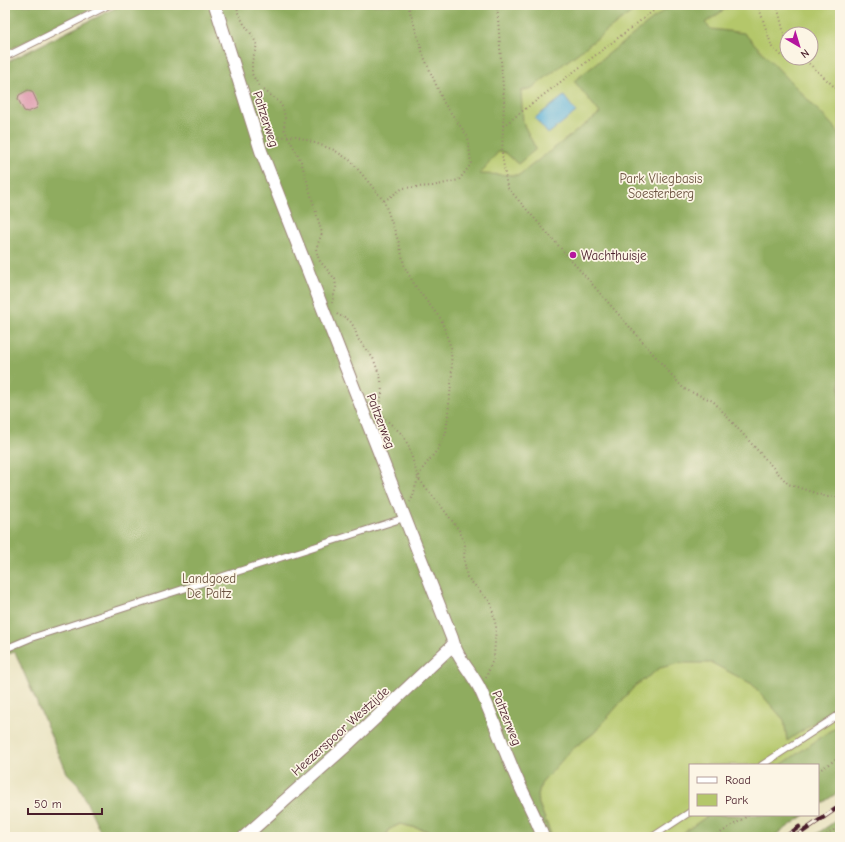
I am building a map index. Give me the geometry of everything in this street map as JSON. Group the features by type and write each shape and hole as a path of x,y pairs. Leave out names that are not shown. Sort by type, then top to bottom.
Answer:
{"street":[{"name":"Paltzerweg","path":"215,5 261,151 452,638 453,645 457,654 480,690 543,837"},
{"name":"Heezerspoor Westzijde","path":"244,837 348,744 453,645"}],"lane":[{"path":"5,57 109,5"},
{"path":"5,649 31,638 404,517"},
{"path":"764,764 840,714"},
{"path":"652,837 689,813"}],"path":[{"path":"239,5 238,11 257,45 252,62 252,74 259,86 279,102 283,108 285,117 284,129 301,161 322,233 316,249 319,260 335,279 336,287 332,308"},
{"path":"384,201 403,188 433,186 459,180 471,164 468,137 444,103 424,57 408,5"},
{"path":"497,5 504,101 502,154 507,187 684,389 713,401 788,484 827,497 840,497"},
{"path":"503,126 661,5"},
{"path":"758,5 772,47 779,53"},
{"path":"777,5 782,26"},
{"path":"812,66 840,92"},
{"path":"261,151 280,137 296,136 334,150 351,161 384,201 399,242 405,268 417,289 441,319 451,348 452,376 446,433 438,449 423,468 404,517"},
{"path":"336,313 350,321 354,327 358,339 373,358 381,379 382,394 379,404 380,411 384,418 403,435 410,447 418,478 459,530 465,544 464,559 468,577 491,603 496,627 494,656 484,684 480,690"},
{"path":"819,770 840,757"},
{"path":"714,837 747,816"},
{"path":"823,837 840,826"}],"green space":[{"path":"5,5 100,5 5,52"},
{"name":"Landgoed De Paltz","path":"121,5 641,5 532,88 521,91 523,123 536,149 518,164 506,153 499,151 480,174 519,175 600,113 574,81 671,5 731,5 705,23 711,29 744,33 836,129 840,136 840,705 787,741 784,720 752,684 712,663 680,663 660,668 634,687 594,733 570,751 541,784 537,799 552,837 432,837 429,831 400,824 388,830 386,837 103,837 78,784 67,773 15,652 5,655 5,63"},
{"name":"Park Vliegbasis Soesterberg","path":"462,5 840,5 840,748 816,764 689,764 689,816 738,816 706,837 552,837 537,799"},
{"path":"840,724 840,791 819,805 819,764 782,764"},
{"path":"708,816 804,816 773,837 677,837"},
{"path":"840,818 840,837 812,837"},
{"path":"400,824 429,831 432,837 386,837 388,830"}],"water":[{"path":"564,96 576,112 548,134 535,118"}],"building":[{"path":"28,90 32,91 38,104 37,108 28,112 24,111 18,99 19,95"}],"railway":[{"path":"795,837 840,806"},
{"path":"785,837 799,827"}],"place":[{"name":"Wachthuisje","path":"573,255"}]}
